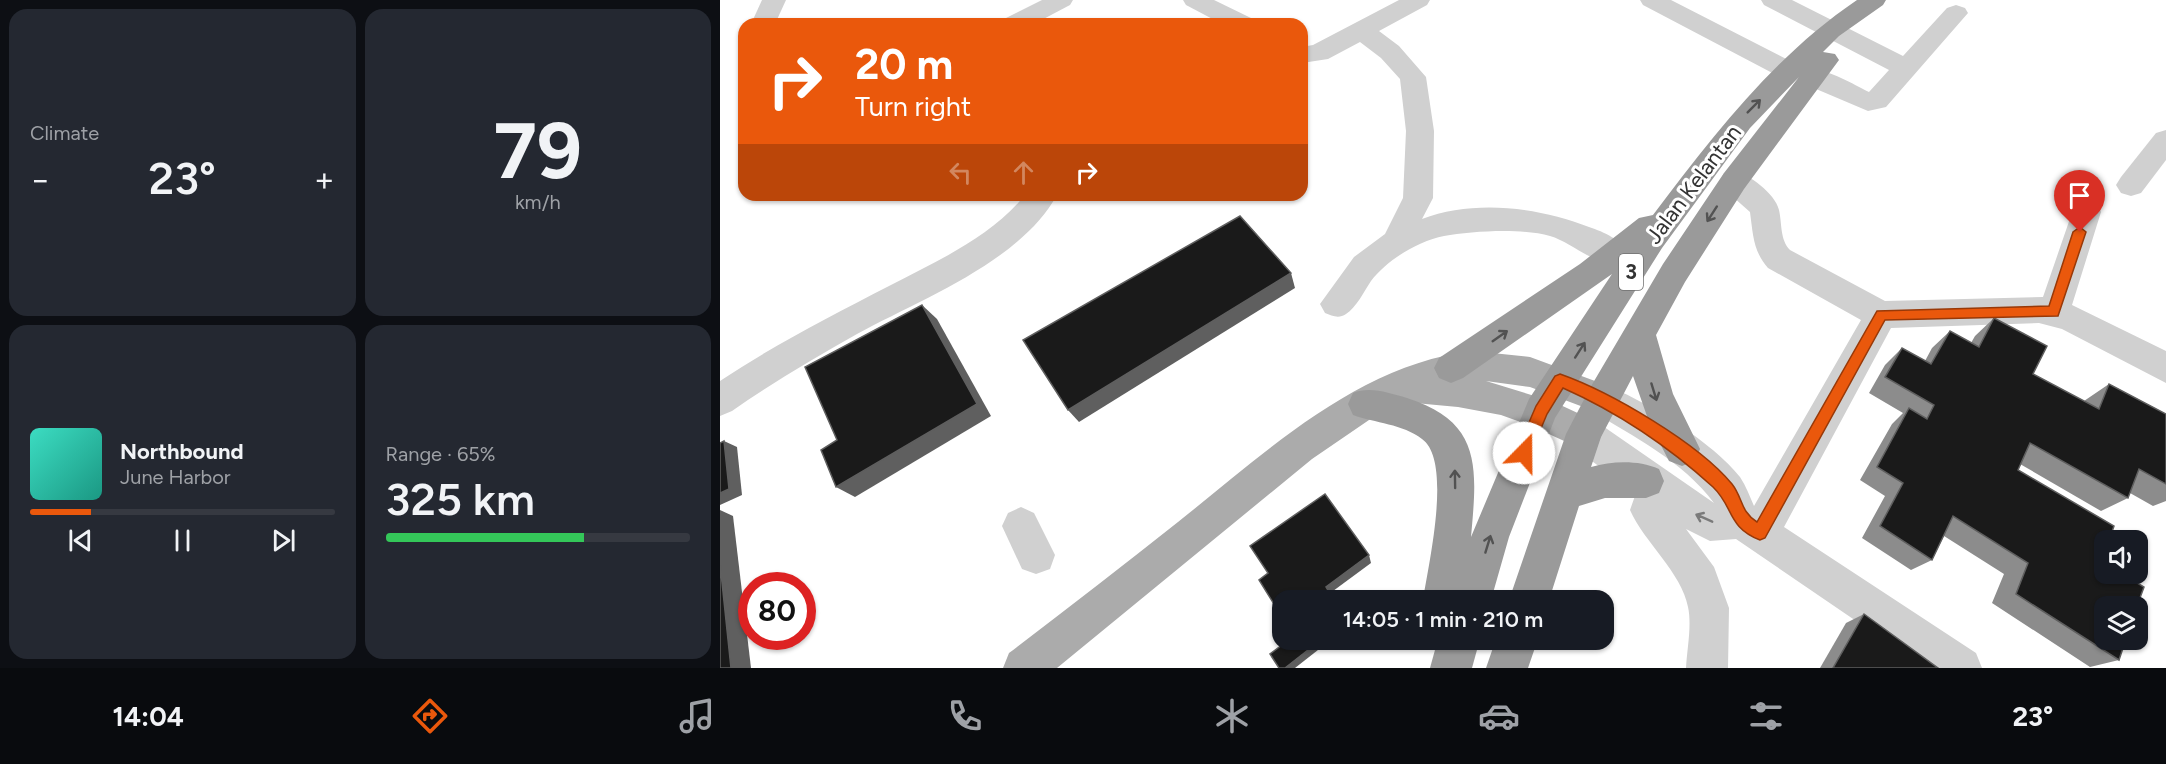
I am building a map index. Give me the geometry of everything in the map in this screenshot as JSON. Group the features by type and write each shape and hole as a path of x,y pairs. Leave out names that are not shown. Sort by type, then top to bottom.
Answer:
{"highway":[{"name":"Jalan Kelantan","path":"1474,590 1490,537 1541,410 1651,240 1740,121 1800,74 1874,0"},
{"name":"Jalan Kelantan","path":"1532,590 1584,434 1602,399 1674,273 1800,74"},
{"path":"1451,368 1591,273 1678,205"},
{"path":"1640,336 1654,396 1666,424 1682,449"},
{"path":"1378,397 1432,424 1444,434 1452,447 1456,478 1444,590"},
{"path":"1564,493 1605,481 1652,485"},
{"path":"1434,668 1436,650"},
{"path":"1451,668 1457,650"},
{"path":"1507,668 1513,650"}],"main road":[{"path":"1024,668 1298,448 1378,397 1451,368 1479,365 1515,368 1560,380 1602,399"},
{"path":"1378,397 1463,391 1541,410 1584,434"}],"street":[{"path":"766,18 774,0"},
{"path":"1026,18 1061,0"},
{"path":"1195,0 1230,18"},
{"path":"1308,54 1319,53 1418,0"},
{"path":"1652,0 1800,74 1873,102 1956,13"},
{"path":"1773,0 1906,68"},
{"path":"1361,30 1390,52 1413,77 1420,131 1418,198 1396,242"},
{"path":"2131,185 2166,140"},
{"path":"1734,181 1764,207 1770,249 1779,260 1881,315 2039,310 2054,312 2069,317 2166,368"},
{"path":"720,400 853,320 966,259 1028,213 1037,201"},
{"path":"2054,312 2086,212"},
{"path":"1336,304 1365,266 1396,242 1439,225 1486,219 1551,224 1588,239 1614,254"},
{"path":"1750,526 1881,315"},
{"path":"1602,399 1682,449 1727,490 1750,526 1960,668"},
{"path":"1584,434 1652,485 1710,522 1750,526"},
{"path":"1652,485 1649,510 1700,581 1709,608 1707,668"}],"building":[{"path":"1240,216 1291,273 1068,410 1023,340"},
{"path":"922,305 977,404 836,487 821,450 837,440 805,367"},
{"path":"1994,318 2047,346 2033,374 2099,409 2109,384 2166,414 2166,484 2139,469 2128,498 2030,443 2018,470 2114,526 2113,530 2094,530 2094,584 2139,584 2144,587 2141,596 2094,596 2094,644 2016,594 2028,563 1953,516 1932,560 1880,526 1903,483 1877,467 1909,408 1927,419 1934,405 1885,377 1902,348 1931,364 1950,331 1979,347"},
{"path":"724,441 729,489 720,493 720,443"},
{"path":"1325,494 1369,555 1326,587 1328,590 1272,590 1272,601 1259,580 1268,573 1250,546"},
{"path":"720,563 731,668 720,668"},
{"path":"1864,614 1938,668 1833,668"},
{"path":"1275,650 1308,650 1285,668 1279,668 1270,654"},
{"path":"2103,650 2122,650 2119,660"}],"route":[{"path":"1524,453 1541,410 1560,380 1602,399 1682,449 1710,472 1727,490 1741,520 1760,533 1881,315 2039,310 2054,312 2080,232"}]}
